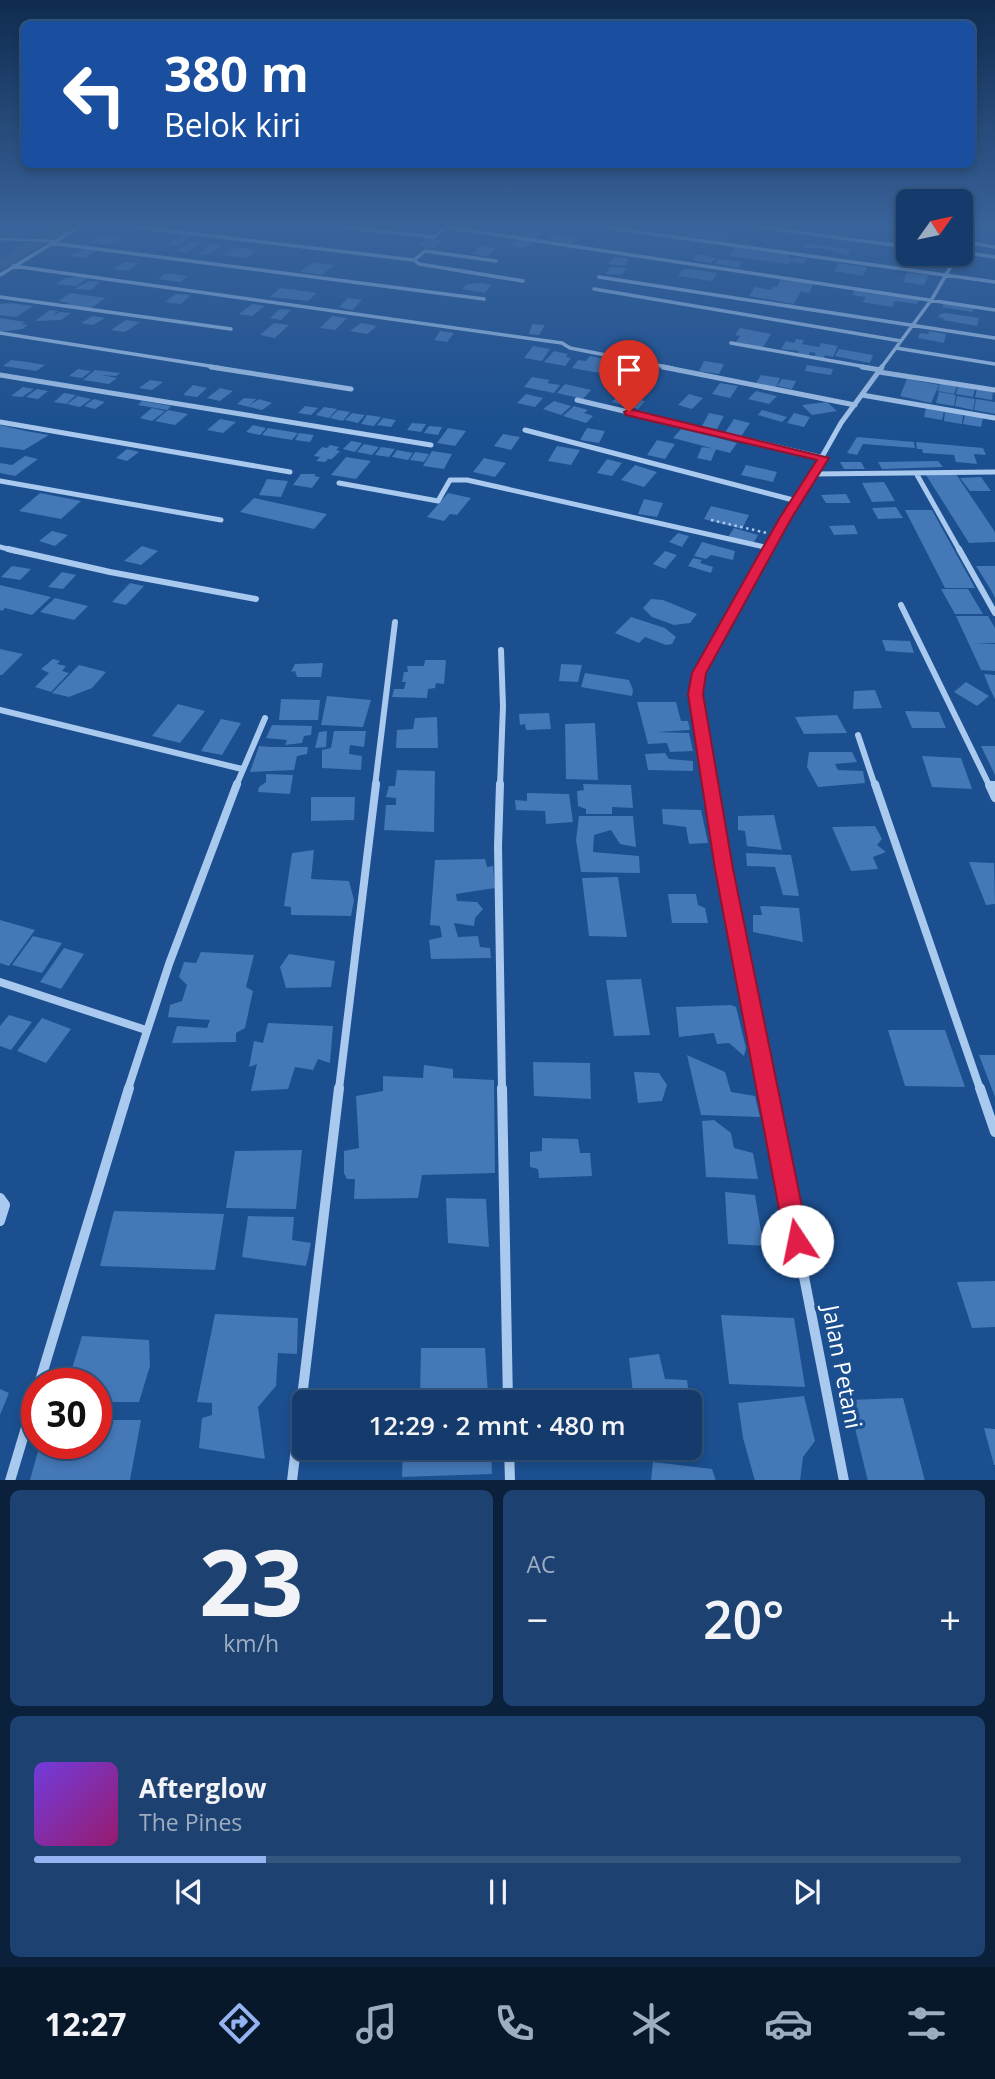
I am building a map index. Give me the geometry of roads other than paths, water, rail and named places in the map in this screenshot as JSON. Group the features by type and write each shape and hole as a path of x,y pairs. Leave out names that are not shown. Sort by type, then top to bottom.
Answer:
{"street":[{"path":"223,296 562,343 570,348 855,404"},
{"path":"462,296 484,299"},
{"path":"633,296 995,363"},
{"path":"724,296 995,338"},
{"path":"912,296 995,310"},
{"name":"Jalan Petani","path":"844,1480 724,869 696,694 699,673 776,535 824,458 841,423 934,296"},
{"path":"0,297 231,329"},
{"path":"0,333 351,389"},
{"path":"731,343 995,390"},
{"path":"0,375 431,445"},
{"path":"862,396 995,418"},
{"path":"578,400 824,458"},
{"path":"0,422 290,472"},
{"path":"525,430 797,501"},
{"path":"814,474 995,472"},
{"path":"916,473 995,613"},
{"path":"339,483 438,501 450,480 467,480 769,548"},
{"path":"0,481 221,520"},
{"path":"0,547 110,572 256,599"},
{"path":"901,605 992,785 995,797"},
{"path":"292,1480 395,622"},
{"path":"502,650 503,706 498,846 508,1390"},
{"path":"0,710 242,769"},
{"path":"44,1368 146,1030 242,769 265,718"},
{"path":"858,735 995,1132"},
{"path":"0,982 146,1030"},
{"path":"0,1198 5,1205 0,1221"},
{"path":"10,1480 21,1444"},
{"path":"509,1460 510,1480"}]}
